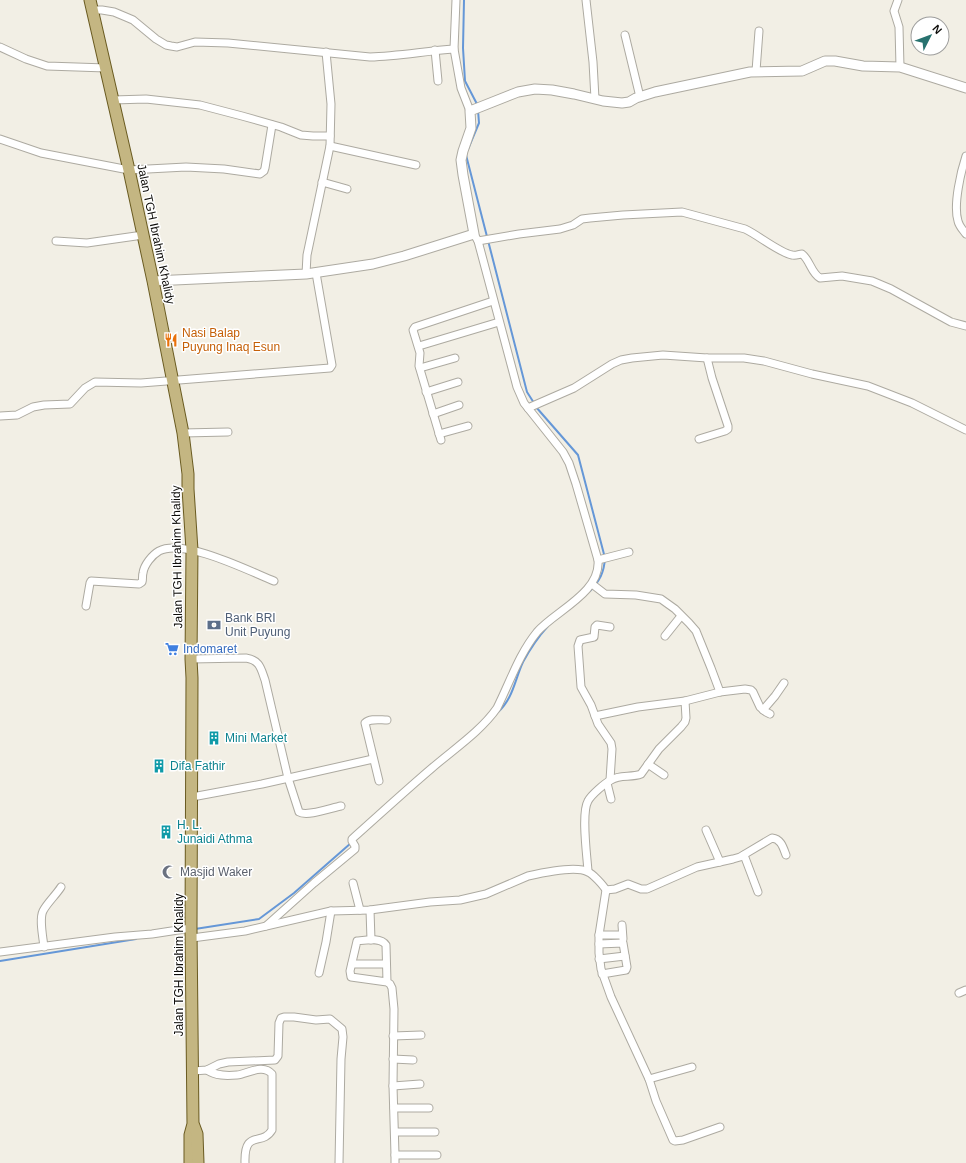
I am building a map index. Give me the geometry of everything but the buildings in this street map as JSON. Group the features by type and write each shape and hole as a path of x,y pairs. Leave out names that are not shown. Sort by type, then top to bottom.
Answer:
{"main road":[{"name":"Jalan TGH Ibrahim Khalidy","path":"91,5 129,170 174,381 188,474 192,550 190,659 192,678 191,933 193,1124 190,1135 190,1163"},
{"name":"Jalan TGH Ibrahim Khalidy","path":"193,1124 197,1134 198,1163"}],"street":[{"path":"456,0 454,49 461,88 474,110 471,128 461,160 463,175 493,301 517,387 524,403 533,407 569,463 602,559"},
{"path":"586,0 593,62 595,99"},
{"path":"898,0 894,11 899,27 900,67"},
{"path":"91,5 102,10 120,14 133,20 156,39 166,45 171,46 182,46 195,42 228,43 370,57 454,49"},
{"path":"756,71 759,31"},
{"path":"625,35 640,97"},
{"path":"0,47 26,59 47,66 106,68"},
{"path":"435,50 438,81"},
{"path":"306,274 307,255 330,146 331,104 326,52"},
{"path":"474,110 518,92 535,89 552,90 614,103 622,103 655,92 756,71 802,71 825,61 835,61 863,66 900,67 966,88"},
{"path":"113,100 146,99 200,105 272,125 301,135 330,136"},
{"path":"0,139 41,153 129,170 186,167 261,173 264,170 272,125"},
{"path":"330,146 416,165"},
{"path":"966,156 957,194 956,211 959,225 966,234"},
{"path":"322,182 347,189"},
{"path":"153,281 316,273 373,264 478,239 489,240 519,234 560,229 573,225 582,219 682,212 745,229 781,251 791,255 802,254 818,277 823,278 842,276 872,281 891,289 951,322 966,326"},
{"path":"56,241 87,242 143,235"},
{"path":"0,416 17,415 28,409 44,405 70,404 85,388 95,382 141,383 174,381 331,367 332,365 316,273"},
{"path":"468,426 440,437 418,363 421,354 413,331 415,327 493,301"},
{"path":"419,346 499,322"},
{"path":"533,407 574,388 621,360 663,355 751,359 868,386 912,403 966,430"},
{"path":"420,368 455,358"},
{"path":"698,440 728,429 707,358"},
{"path":"426,392 458,382"},
{"path":"433,414 459,405"},
{"path":"183,433 228,432"},
{"path":"86,606 91,581 139,584 142,582 144,569 151,558 159,552 169,549 192,550 274,581"},
{"path":"266,926 354,850 355,848 352,839 492,715 497,708 525,650 532,640 544,626 593,585 598,566 602,559 629,552"},
{"path":"593,585 605,594 636,595 660,599 669,604 696,631 720,692"},
{"path":"666,636 681,616"},
{"path":"610,627 595,627 594,637 581,639 578,643 578,650 580,687 591,706 598,724 611,743 612,749 609,781 611,799"},
{"path":"190,659 246,658 252,659 258,663 262,669 265,680 288,778 297,808 300,813 314,812 341,806"},
{"path":"763,710 776,696 784,683"},
{"path":"595,716 638,707 685,701 720,692 745,689 751,690 760,707 770,714"},
{"path":"588,871 585,815 587,803 591,797 609,781 624,776 638,775 643,771 684,722 686,718 685,701"},
{"path":"379,781 365,723 370,720 387,720"},
{"path":"192,797 262,784 373,759"},
{"path":"648,764 664,775"},
{"path":"706,830 720,862"},
{"path":"606,890 615,889 628,884 644,890 697,866 733,859 744,855 771,838 774,838 781,843 786,855"},
{"path":"744,855 758,892"},
{"path":"0,952 152,934 245,931 331,911 370,910 430,902 460,900 486,894 528,876 567,869 588,871 606,890"},
{"path":"353,883 360,910"},
{"path":"44,947 42,913 61,887"},
{"path":"606,890 599,935 599,959 602,974 649,1079 656,1101 674,1141 683,1140 720,1127"},
{"path":"370,910 371,940"},
{"path":"319,973 331,911"},
{"path":"602,974 626,970 627,968 622,925"},
{"path":"599,935 622,935"},
{"path":"387,982 387,949 385,943 381,940 356,942 350,971 351,977 387,982 391,986 393,993 393,1086 396,1163"},
{"path":"599,944 623,943"},
{"path":"599,959 625,956"},
{"path":"352,964 386,964"},
{"path":"193,1071 207,1070 222,1063 277,1059 279,1023 281,1018 284,1016 316,1020 332,1020 342,1029 343,1034 341,1059 340,1163"},
{"path":"393,1036 421,1035"},
{"path":"393,1059 414,1060"},
{"path":"649,1079 692,1068"},
{"path":"207,1070 219,1075 238,1075 260,1069 267,1070 272,1074 272,1130 267,1136 252,1141 247,1145 244,1153 245,1163"},
{"path":"393,1086 420,1084"},
{"path":"394,1108 429,1108"},
{"path":"395,1132 434,1132"},
{"path":"395,1155 437,1155"}],"waterway":[{"path":"464,0 463,48 465,81 478,106"},
{"path":"468,149 479,123 478,110"},
{"path":"466,155 527,392 534,403"},
{"path":"536,407 578,455 605,558 601,576 590,591"},
{"path":"498,712 507,701 520,668 531,648 548,626"},
{"path":"195,929 259,919 294,893 351,843"},
{"path":"0,961 136,939"}],"place":[{"name":"Nasi Balap Puyung Inaq Esun","path":"171,340"},
{"name":"Bank BRI Unit Puyung","path":"214,625"},
{"name":"Indomaret","path":"172,649"},
{"name":"Mini Market","path":"214,738"},
{"name":"Difa Fathir","path":"159,766"},
{"name":"H. L. Junaidi Athma","path":"166,832"},
{"name":"Masjid Waker","path":"169,872"}]}
